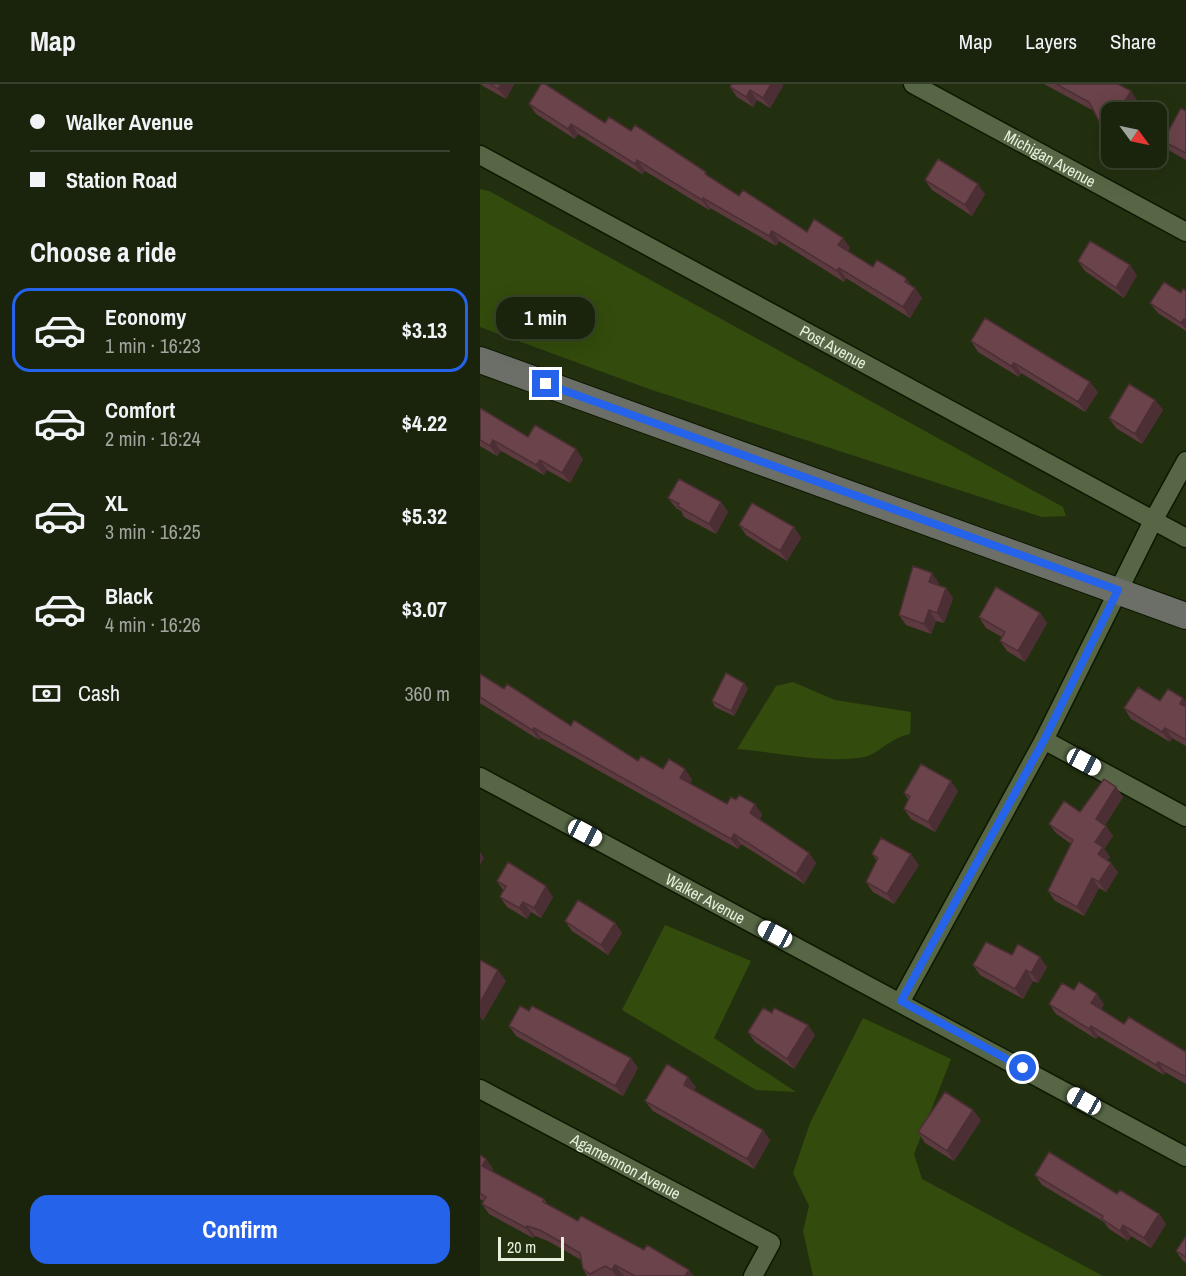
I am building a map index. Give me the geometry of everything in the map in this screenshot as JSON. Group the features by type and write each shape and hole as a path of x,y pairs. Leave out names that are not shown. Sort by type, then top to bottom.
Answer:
{"main road":[{"path":"480,360 1186,616"}],"street":[{"name":"Michigan Avenue","path":"914,84 1186,232"},
{"name":"Post Avenue","path":"480,155 1186,538"},
{"path":"901,1001 1044,740 1153,521 1186,461"},
{"path":"1044,740 1186,817"},
{"name":"Walker Avenue","path":"480,777 1186,1156"},
{"name":"Agamemnon Avenue","path":"480,1089 771,1243 753,1276"}],"green space":[{"path":"480,189 489,191 1063,507 1066,516 1042,517 649,389 480,327"},
{"path":"793,682 835,700 911,712 910,734 896,739 869,756 849,759 737,749 776,686"},
{"path":"665,925 751,961 714,1038 796,1092 756,1090 622,1010"},
{"path":"863,1018 951,1059 914,1154 922,1179 1103,1276 813,1276 803,1231 809,1206 793,1173 810,1123"}],"building":[{"path":"490,84 501,84 498,89"},
{"path":"541,84 545,84 605,123 609,117 631,131 635,125 739,196 743,190 807,232 814,219 843,238 838,245 873,267 877,260 906,278 905,282 915,288 903,307 839,268 837,271 772,231 769,236 703,198 702,200 637,160 635,164 571,124 568,129 529,104"},
{"path":"732,84 771,84 763,98 750,90 746,97 730,87"},
{"path":"1056,84 1118,84 1131,91 1124,102 1101,102 1100,123 1089,102"},
{"path":"1181,108 1186,111 1186,153 1167,143 1167,134"},
{"path":"938,159 978,184 965,205 925,180"},
{"path":"1090,241 1130,265 1116,288 1078,261"},
{"path":"1164,282 1181,293 1183,289 1186,291 1186,321 1184,319 1181,323 1150,303"},
{"path":"985,318 1090,382 1078,402 1014,363 1011,366 971,341"},
{"path":"1129,384 1155,400 1135,434 1109,418"},
{"path":"480,408 528,437 535,425 576,449 562,473 540,460 536,465 493,440 490,446 480,440"},
{"path":"679,479 721,502 709,524 677,506 679,504 668,498"},
{"path":"752,503 794,527 780,551 739,525"},
{"path":"913,566 932,573 929,582 946,588 937,613 929,610 924,624 899,615"},
{"path":"996,587 1040,613 1018,651 1000,641 1005,632 979,617"},
{"path":"726,673 744,683 731,711 712,701"},
{"path":"480,674 504,689 507,684 571,726 574,720 638,761 641,756 663,769 669,759 685,769 680,778 727,804 731,797 736,800 739,795 755,804 750,813 809,853 796,874 734,834 731,839 534,728 532,730 480,697"},
{"path":"1138,687 1160,701 1168,689 1183,698 1180,704 1186,707 1186,740 1165,728 1162,732 1124,708"},
{"path":"921,764 951,781 928,822 904,809 910,796 904,793"},
{"path":"1104,779 1116,787 1096,819 1106,826 1095,842 1103,847 1098,854 1111,863 1099,882 1092,878 1077,907 1048,891 1073,840 1049,824 1064,801 1080,812"},
{"path":"881,838 911,854 887,894 866,882 878,858 872,854"},
{"path":"508,862 546,886 534,908 523,902 519,908 500,897 506,886 497,881"},
{"path":"578,900 615,923 601,945 565,921"},
{"path":"986,942 1012,955 1018,944 1040,957 1031,973 1026,970 1015,989 973,965"},
{"path":"480,960 498,970 480,1003"},
{"path":"1079,982 1097,994 1091,1003 1124,1024 1129,1017 1186,1052 1186,1077 1158,1062 1156,1065 1091,1026 1089,1029 1049,1004 1062,983 1074,990"},
{"path":"520,1006 529,1011 532,1006 631,1058 615,1086 509,1026"},
{"path":"763,1008 772,1013 774,1008 808,1025 787,1059 748,1032"},
{"path":"667,1064 688,1077 684,1085 763,1130 747,1159 645,1101"},
{"path":"945,1092 973,1110 947,1151 918,1132"},
{"path":"1049,1152 1117,1194 1120,1190 1159,1214 1144,1238 1123,1225 1120,1231 1102,1219 1103,1216 1035,1175"},
{"path":"480,1155 486,1159 482,1166 544,1199 543,1202 578,1221 581,1216 644,1250 647,1245 689,1270 685,1276 635,1276 615,1265 612,1270 605,1266 590,1274 583,1269 580,1253 540,1230 527,1226 526,1228 482,1204 486,1197 480,1193"},
{"path":"1186,1236 1186,1257 1176,1251"}],"route":[{"path":"546,384 1118,590 1044,740 901,1001 1023,1068"}]}
